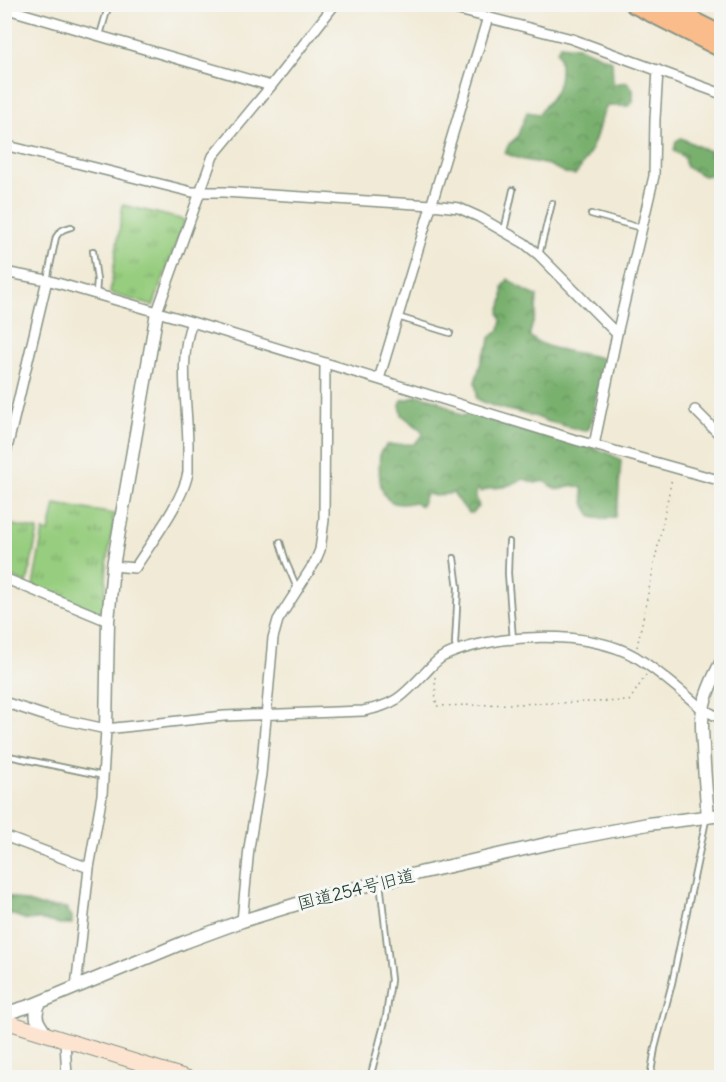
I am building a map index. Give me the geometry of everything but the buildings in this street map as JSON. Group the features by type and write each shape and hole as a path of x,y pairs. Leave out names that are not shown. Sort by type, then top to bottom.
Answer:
{"highway":[{"path":"633,4 722,49"},
{"path":"660,4 722,35"}],"main road":[{"path":"4,1021 46,1034 146,1072 188,1077"}],"street":[{"path":"76,988 88,868 104,776 108,621 113,566 154,319 213,156 335,4"},
{"path":"435,4 572,39 722,94"},
{"path":"4,8 271,86"},
{"path":"379,379 488,17"},
{"path":"594,445 654,176 658,70"},
{"path":"4,145 192,192 224,192 459,208 524,243 539,255 617,334"},
{"path":"4,272 47,280 96,294 594,445 722,481"},
{"path":"4,460 8,431 47,280"},
{"path":"113,566 135,568 182,493 188,473 184,360 192,322"},
{"path":"242,921 249,848 261,774 273,638 278,620 315,562 320,550 324,520 325,363"},
{"path":"695,410 719,435"},
{"path":"4,578 108,621"},
{"path":"4,702 46,716 106,729 224,716 363,711 392,703 405,695 440,658 458,650 482,643 552,637 580,639 606,645 635,656 671,681 703,709 722,719"},
{"path":"707,817 703,709 714,675 722,661"},
{"name":"国道254号旧道","path":"4,1014 76,988 185,942 310,900 555,842 648,824 722,815"},
{"path":"4,836 88,868"},
{"path":"39,1002 36,1016 46,1034"},
{"path":"65,1041 67,1077"}],"lane":[{"path":"100,35 109,4"},
{"path":"504,231 513,190"},
{"path":"539,255 552,203"},
{"path":"591,214 641,229"},
{"path":"47,280 56,237 63,229 71,227"},
{"path":"93,251 97,280 96,294"},
{"path":"398,316 450,333"},
{"path":"719,435 722,408"},
{"path":"280,542 297,590"},
{"path":"509,542 508,573 513,640"},
{"path":"454,558 458,588 455,644 458,650"},
{"path":"4,755 104,776"},
{"path":"650,1077 707,817"},
{"path":"370,1077 386,1017 391,980 380,882"}],"path":[{"path":"635,656 674,466"},
{"path":"434,664 436,706 629,701 652,667"}],"green space":[{"path":"560,45 579,47 612,61 613,84 627,82 633,90 633,102 628,106 607,106 590,151 575,175 505,153 509,144 517,137 527,112 539,114 552,97 560,73 557,51"},
{"path":"681,138 721,155 721,177 715,174 704,176 686,167 684,157 674,151 676,141"},
{"path":"123,205 185,220 153,306 110,293"},
{"path":"508,279 537,296 536,313 529,336 546,346 604,359 589,429 584,431 546,421 496,407 476,398 475,382 490,338 499,330 502,321 499,313 503,299 503,287"},
{"path":"417,395 437,400 462,416 476,414 519,430 598,449 621,460 615,517 603,519 592,517 585,506 582,488 572,485 557,489 544,481 535,483 524,479 504,487 490,488 481,492 477,488 476,497 479,507 472,513 468,513 453,493 436,496 426,494 421,506 414,502 402,504 393,502 386,498 380,482 380,452 387,445 414,444 423,435 421,430 402,415 400,405 402,400"},
{"path":"55,504 115,514 107,564 104,609 97,613 33,586 43,531 49,532"},
{"path":"4,523 38,530 27,584 5,574"},
{"path":"5,895 40,906 66,908 72,917 72,924 38,919 27,920 5,912"}]}
